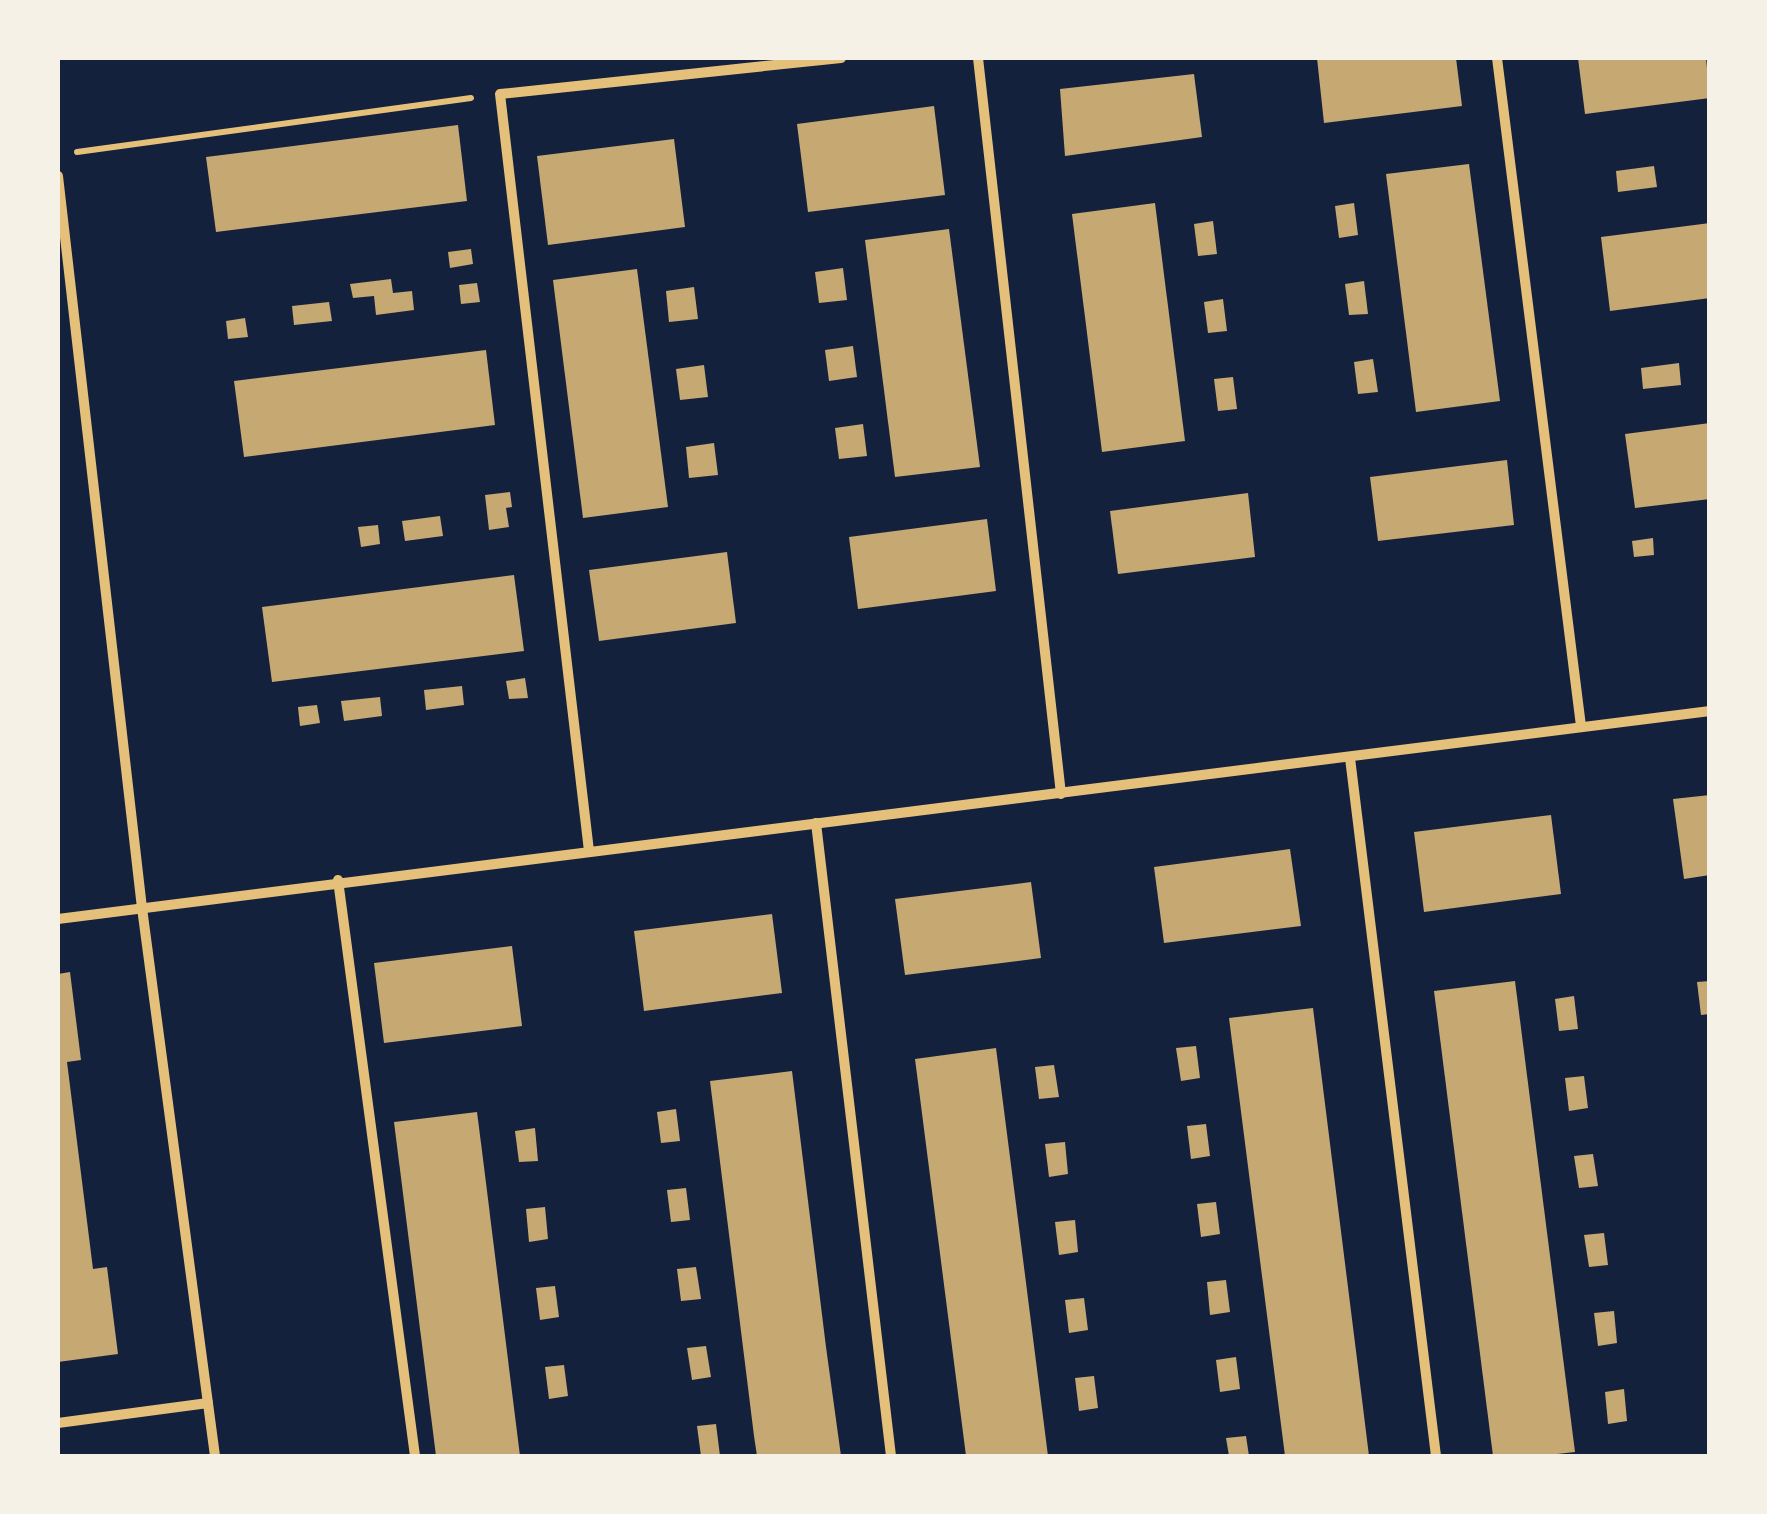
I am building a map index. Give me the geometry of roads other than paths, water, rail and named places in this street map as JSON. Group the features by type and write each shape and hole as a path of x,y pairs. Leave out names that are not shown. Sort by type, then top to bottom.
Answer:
{"street":[{"path":"589,851 500,94 841,58"},
{"path":"978,58 1061,794"},
{"path":"1497,58 1581,726"},
{"path":"58,176 142,908 215,1456"},
{"path":"58,918 1710,711"},
{"path":"1350,758 1436,1456"},
{"path":"816,823 892,1456"},
{"path":"338,880 415,1456"},
{"path":"58,1422 208,1403"}]}
